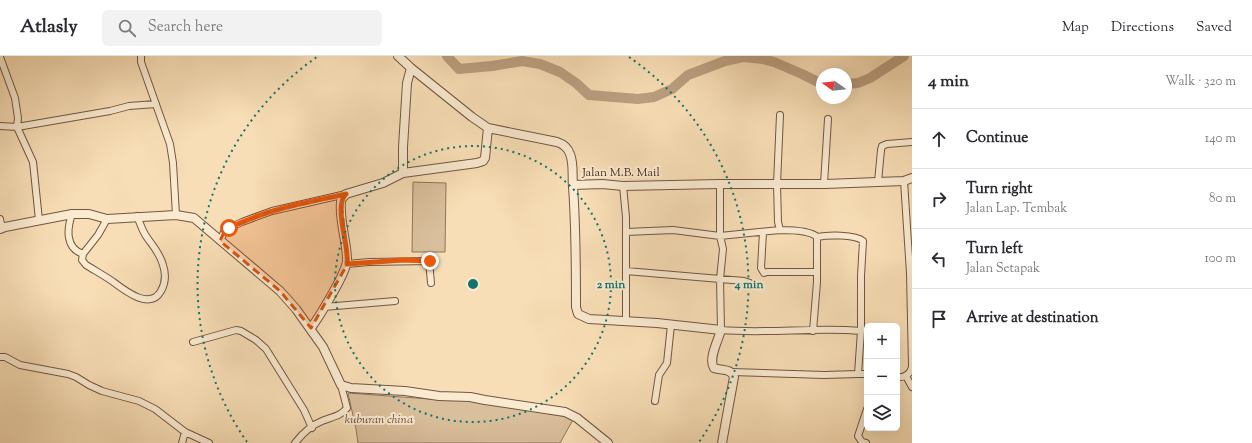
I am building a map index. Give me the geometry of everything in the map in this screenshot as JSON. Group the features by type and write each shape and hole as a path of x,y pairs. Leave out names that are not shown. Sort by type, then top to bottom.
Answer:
{"street":[{"path":"141,56 141,62 165,129 172,154 176,215"},
{"path":"398,56 472,117 488,128 563,144 571,156 573,185"},
{"path":"0,57 15,98 18,118 17,127 33,162 39,220"},
{"path":"403,173 407,83 411,68"},
{"path":"0,126 17,127 110,112 129,106 156,104"},
{"path":"780,115 777,184 780,230"},
{"path":"824,184 828,119"},
{"path":"220,241 225,230 272,211 346,194 383,183 403,173 483,161 485,158 488,128"},
{"path":"878,182 882,146 887,144 912,142"},
{"name":"Jalan M.B. Mail","path":"861,331 837,329 813,331 738,332 626,321 589,319 581,316 577,312 576,232 573,185 824,184 908,180 912,366 910,373 906,376"},
{"path":"720,184 720,236 723,249 720,280 721,330 713,355 712,366 714,368 732,372 824,375 864,374"},
{"path":"623,186 626,232 626,321"},
{"path":"311,328 342,276 347,264 341,202 342,197 346,194"},
{"path":"72,214 69,226 69,240 77,252 83,254"},
{"path":"0,219 1,229 72,214 89,214 107,218 176,215 194,218 280,291 296,308 323,347 341,385 348,408 336,417 321,422 299,438 295,443"},
{"path":"107,218 98,235 83,254 82,260 86,265 127,292 151,300 156,298 163,288 165,279 164,268 161,258 146,235 137,216"},
{"path":"626,232 673,230 720,236 780,230 808,232 817,237"},
{"path":"763,232 761,268 764,273 817,272"},
{"path":"817,237 824,235 852,237 863,241 861,276 861,331 858,374"},
{"path":"813,331 817,272 817,237"},
{"path":"347,264 376,261 429,261 431,283"},
{"path":"626,271 744,281 750,283"},
{"path":"324,307 395,301"},
{"path":"655,401 659,374 667,363 671,325"},
{"path":"193,342 236,330 241,331 256,340 266,349 304,410 312,428"},
{"path":"0,357 5,357 20,365 68,374 102,391 139,401 155,409 184,432 209,443"},
{"path":"722,443 734,382 734,375 732,372"},
{"path":"900,377 906,376 912,387"},
{"path":"341,385 351,388 405,391 439,396 470,397 564,412 577,418 608,443"},
{"path":"864,418 858,436 862,442 866,443"},
{"path":"182,443 184,432"}],"highlighted area":[{"path":"346,194 341,202 348,263 311,328 280,291 220,241 225,230 272,211"}],"green space":[{"path":"413,182 446,183 445,252 412,252"},
{"name":"kuburan china","path":"348,393 429,399 467,400 574,418 560,443 358,443"}],"waterway":[{"path":"447,56 459,69 522,61 540,64 560,72 576,83 589,95 638,99 654,97 672,89 688,75 725,61 743,57 763,59 774,62 816,81"},
{"path":"852,84 858,83 870,78 904,56"}],"route":[{"path":"229,228 272,211 346,194 342,197 341,202 347,264 403,260 430,261"}]}
